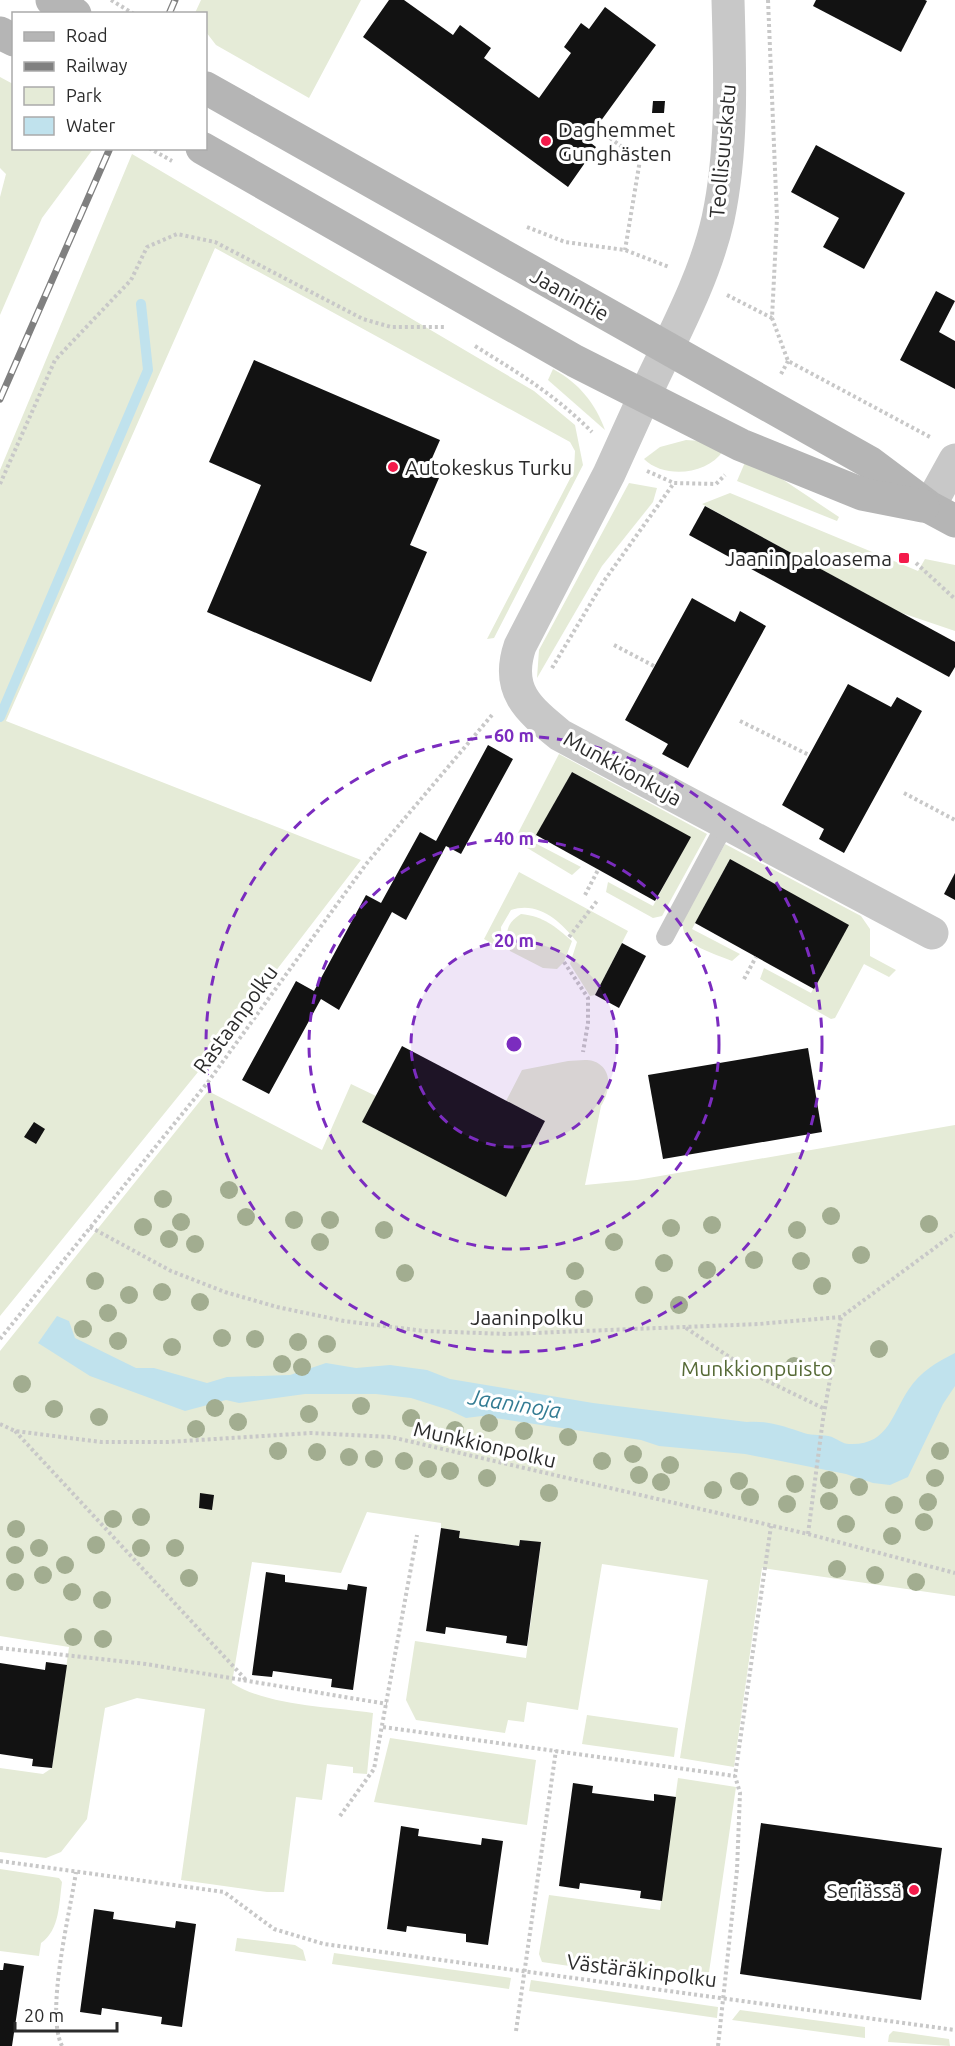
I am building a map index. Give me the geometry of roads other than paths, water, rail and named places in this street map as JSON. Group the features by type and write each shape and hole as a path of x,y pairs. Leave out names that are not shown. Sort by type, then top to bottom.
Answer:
{"main road":[{"path":"52,0 72,12"},
{"name":"Jaanintie","path":"207,89 870,462 942,514"},
{"path":"205,150 456,296 741,445 862,494 942,514"}],"street":[{"name":"Teollisuuskatu","path":"644,396 698,280 718,219 729,110 728,0"},
{"name":"Munkkionkuja","path":"644,396 609,474 520,646 514,662 514,679 519,695 560,735 932,933"},
{"path":"942,514 945,450"}],"lane":[{"path":"665,937 726,824"}],"water":[{"name":"Jaaninoja","path":"57,1316 69,1321 75,1338 136,1368 154,1368 207,1383 227,1377 290,1375 326,1363 356,1368 390,1365 427,1370 450,1379 593,1403 770,1423 807,1434 829,1436 849,1444 872,1440 881,1434 918,1377 955,1353 955,1386 943,1404 908,1477 890,1485 745,1454 659,1446 641,1440 482,1416 466,1418 411,1398 376,1394 305,1394 239,1403 226,1400 185,1411 90,1376 38,1343"}],"waterway":[{"path":"0,717 148,370 141,304"}],"railway":[{"path":"170,12 175,0"},
{"path":"0,399 109,150"}],"place":[{"name":"Daghemmet Gunghästen","path":"546,141"},
{"name":"Autokeskus Turku","path":"393,467"},
{"name":"Jaanin paloasema","path":"904,558"},
{"name":"Seriässä","path":"914,1890"}],"park label":[{"name":"Munkkionpuisto","path":"757,1368"}]}
